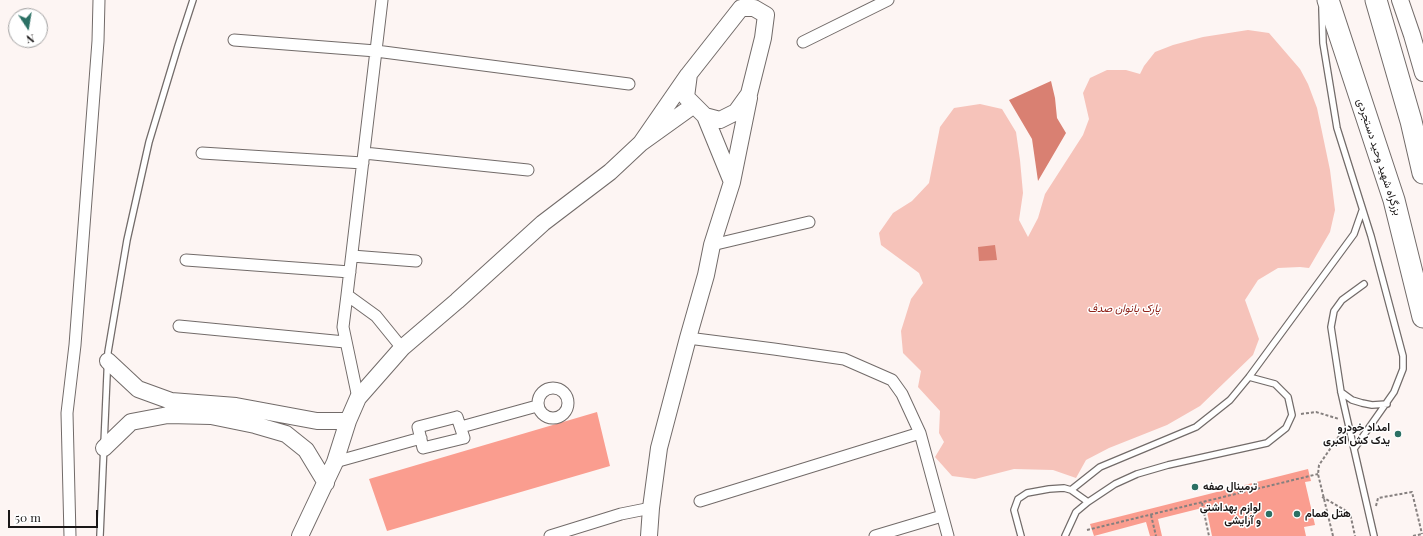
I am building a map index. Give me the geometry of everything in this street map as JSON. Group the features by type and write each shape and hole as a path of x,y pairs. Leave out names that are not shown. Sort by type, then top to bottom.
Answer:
{"highway":[{"name":"بزرگراه شهید وحید دستجردی","path":"1328,0 1394,200 1423,317"},
{"path":"1376,0 1411,121 1423,172"}],"street":[{"path":"70,536 67,413 75,345 97,49 99,0"},
{"path":"358,398 343,327 382,0"},
{"path":"803,42 888,0"},
{"path":"1400,0 1423,73"},
{"path":"300,536 326,483 348,421 358,398 402,348 457,301 543,223 610,172 641,143 688,74 742,4 754,8 766,7 763,38 732,182 712,245 706,275 659,448 649,536"},
{"path":"234,40 376,52 629,84"},
{"path":"688,74 686,97 699,110 720,120 736,112 750,94"},
{"path":"641,143 699,110"},
{"path":"699,110 732,182"},
{"path":"202,153 363,158 528,170"},
{"path":"712,245 809,222"},
{"path":"352,256 416,261"},
{"path":"186,260 350,272"},
{"path":"347,296 376,316 402,348"},
{"path":"179,326 345,342"},
{"path":"688,338 844,359 892,380 902,394 920,433 948,536"},
{"path":"108,361 138,389 171,401 236,406 317,421 348,421"},
{"path":"460,427 537,406"},
{"path":"104,448 131,422 168,415 211,416 256,425 286,434 306,450 326,483"},
{"path":"457,417 464,438 423,448 420,438 418,427 457,417"},
{"path":"700,501 920,433"},
{"path":"334,462 420,438"},
{"path":"550,536 621,514 651,508"},
{"path":"875,536 942,516"}],"lane":[{"path":"100,536 108,352 127,240 149,142 178,46 194,0"},
{"path":"1322,0 1323,43 1337,128 1371,236 1403,356 1403,369 1394,392 1354,449"},
{"path":"1072,490 1100,467 1196,427 1230,400 1249,377 1354,234 1363,211"},
{"path":"1364,284 1342,300 1334,311 1331,327 1341,392 1374,536"},
{"path":"1065,536 1076,512 1115,484 1137,474 1168,465 1266,442 1286,428 1292,415 1288,398 1275,384 1249,377"},
{"path":"1341,392 1352,400 1362,404 1387,404"},
{"path":"1021,536 1014,510 1018,499 1027,493 1036,490 1064,488 1072,490 1088,502"}],"path":[{"path":"1292,415 1316,412 1348,422 1319,465 1318,474 1322,497 1333,536"},
{"path":"1088,530 1318,474"},
{"path":"1376,512 1378,498 1412,492 1423,533 1413,536"},
{"path":"1322,497 1350,513 1355,536"},
{"path":"1202,503 1209,536"},
{"path":"1150,515 1156,536"}],"green space":[{"name":"پارک بانوان صدف","path":"1248,30 1269,33 1300,69 1308,84 1317,108 1330,170 1335,210 1330,232 1309,268 1278,268 1258,280 1245,300 1259,339 1253,355 1200,406 1167,425 1109,448 1086,460 1076,478 1053,470 1014,469 975,479 952,476 935,457 944,442 939,433 940,411 918,387 921,371 903,353 901,331 911,299 923,283 919,273 881,245 879,233 893,213 912,201 929,183 940,127 954,108 980,104 1002,109 1016,132 1023,193 1019,220 1028,237 1038,218 1045,194 1083,135 1089,119 1083,93 1090,78 1107,70 1126,70 1140,74 1144,66 1155,52 1173,45 1203,37"}],"shaded area":[{"path":"1051,81 1055,98 1057,118 1066,133 1038,181 1032,139 1009,100"},
{"path":"995,245 997,260 979,261 978,247"}],"building":[{"path":"597,412 610,466 387,531 369,479"},
{"path":"1308,469 1311,481 1305,482 1315,525 1304,527 1306,536 1212,536 1206,507 1158,519 1162,536 1150,536 1146,522 1094,536 1090,524"}],"place":[{"name":"امداد خودرو یدک کش اکبری","path":"1398,434"},
{"name":"ترمینال صفه","path":"1195,487"},
{"name":"لوازم بهداشتی و آرایشی","path":"1269,514"},
{"name":"هتل همام","path":"1297,514"}]}
